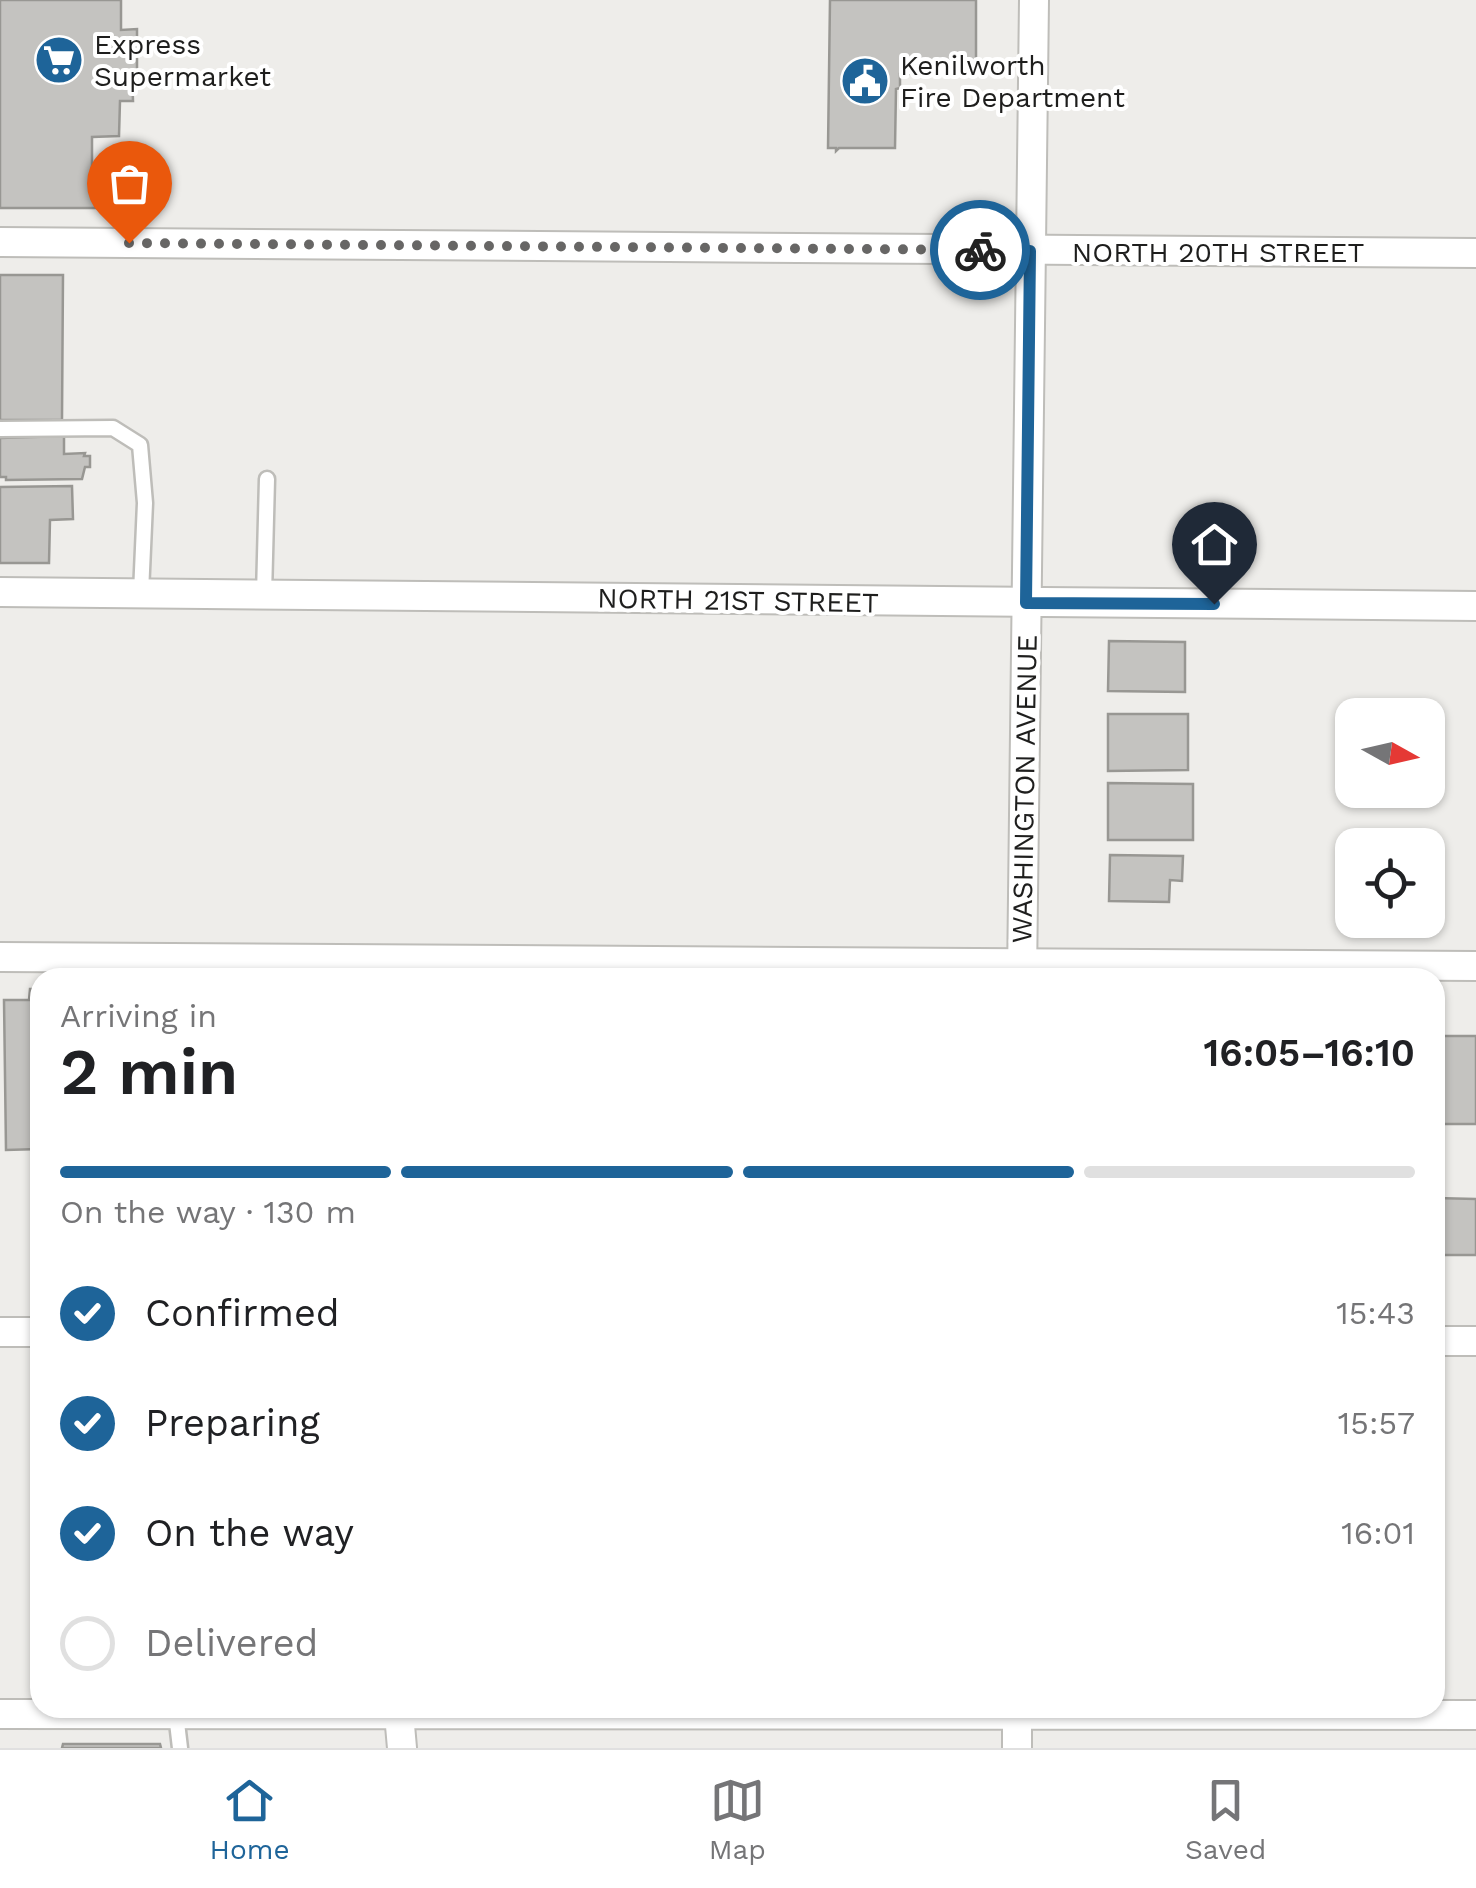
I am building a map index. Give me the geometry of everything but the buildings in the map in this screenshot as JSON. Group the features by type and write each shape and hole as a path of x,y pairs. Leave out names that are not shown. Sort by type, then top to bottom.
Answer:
{"street":[{"name":"WASHINGTON AVENUE","path":"1022,968 1034,0"},
{"name":"NORTH 20TH STREET","path":"0,242 1476,253"},
{"name":"NORTH 21ST STREET","path":"0,592 1476,606"},
{"path":"0,957 709,968"},
{"path":"1249,968 1476,966"},
{"path":"0,1332 30,1332"},
{"path":"1445,1341 1476,1341"},
{"path":"0,1714 30,1714"},
{"path":"1445,1714 1476,1714"},
{"path":"398,1718 402,1748"},
{"path":"1017,1748 1018,1718"}],"lane":[{"path":"0,429 113,428 140,445 145,502 142,593"},
{"path":"264,594 267,480"},
{"path":"176,1718 180,1748"}],"way so far":[{"path":"129,243 980,250"}],"place":[{"name":"Express Supermarket","path":"59,60"},
{"name":"Kenilworth Fire Department","path":"865,81"}],"route":[{"path":"980,250 1030,251 1026,603 1214,604"}]}
